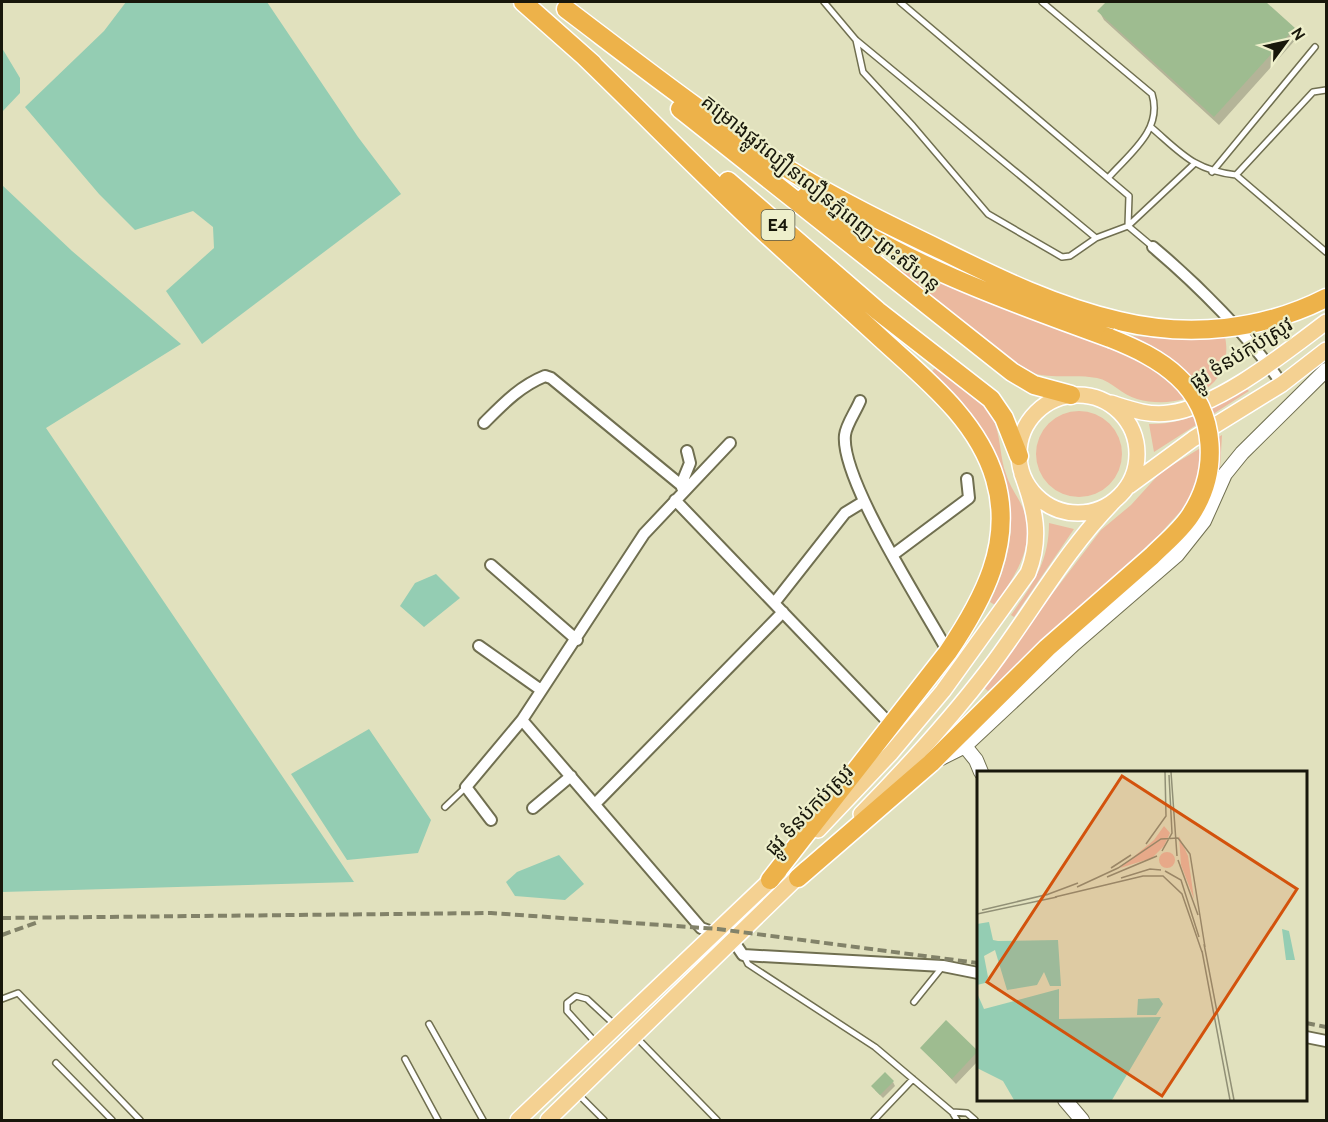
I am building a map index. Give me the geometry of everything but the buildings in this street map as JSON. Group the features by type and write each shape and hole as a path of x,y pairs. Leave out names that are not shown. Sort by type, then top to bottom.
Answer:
{"highway":[{"name":"E4","path":"523,2 878,311 991,399 1004,418 1019,456"},
{"path":"562,5 702,112 792,172 867,214 1002,280 1120,322 1192,329 1235,328 1274,319 1326,298"},
{"name":"គម្រោងផ្លូវល្បឿនលឿនភ្នំពេញ-ព្រះសីហនុ","path":"562,5 694,122 1011,372 1034,385 1071,395"},
{"path":"585,57 762,230 937,391 978,440 988,460 1000,502 999,545 986,589 970,619 948,652 770,880"},
{"path":"694,122 813,203 900,253 981,292 1110,338 1159,362 1179,378 1193,394 1210,437 1208,477 1201,498 1189,517 1152,556 1047,648 961,741 798,878"}],"main road":[{"name":"ផ្លូវ ទំនប់កប់ស្រូវ","path":"1104,401 1143,413 1168,414 1188,409 1218,395 1269,364 1326,322"},
{"path":"1126,488 1192,439 1282,384 1326,350"},
{"name":"E4","path":"1071,395 1088,396 1104,401 1120,413 1132,430 1137,450 1135,470 1126,488 1114,501 1089,512 1062,511 1045,503 1031,490 1022,474 1019,456 1021,438 1028,422 1039,409 1054,399 1071,395"},
{"name":"ផ្លូវ ទំនប់កប់ស្រូវ","path":"518,1120 770,880 906,736 943,691 1028,573 1036,554 1037,530 1034,506 1022,474"},
{"name":"ផ្លូវ ទំនប់កប់ស្រូវ","path":"548,1120 732,939 798,878 926,747 989,668 1083,532 1114,501"}],"street":[{"path":"1153,247 1179,268 1269,364 1282,384"},
{"path":"981,771 976,760 961,741 1176,555 1204,521 1225,474 1242,453 1326,370"},
{"path":"484,423 506,400 545,376 682,488"},
{"path":"860,401 845,435 850,464 863,502 948,652"},
{"path":"682,488 730,443"},
{"path":"491,820 466,787 522,720 577,640 644,534 675,500 682,488 690,463 687,451"},
{"path":"894,555 969,498 966,479"},
{"path":"675,500 891,725"},
{"path":"775,602 845,513 863,502"},
{"path":"491,565 577,640"},
{"path":"595,804 783,612"},
{"path":"479,646 541,690"},
{"path":"522,720 701,928 732,939 743,955 943,966 977,973"},
{"path":"533,808 571,776"},
{"path":"1307,1037 1326,1041"},
{"path":"1066,1101 1082,1120"}],"lane":[{"path":"824,2 856,40 1096,238"},
{"path":"900,2 1129,196 1128,226"},
{"path":"1042,2 1152,94 1157,110 1152,128 1108,178"},
{"path":"856,40 863,72 913,126 988,214 1062,257 1070,256 1096,238 1128,226 1194,164"},
{"path":"1212,172 1315,47"},
{"path":"1236,175 1313,92 1326,90"},
{"path":"1152,128 1194,164 1212,172 1236,175 1326,252"},
{"path":"1128,226 1153,247"},
{"path":"445,807 466,787"},
{"path":"743,955 748,964 875,1047 952,1112 957,1120"},
{"path":"914,1002 943,966"},
{"path":"2,999 18,993 140,1120"},
{"path":"597,1044 567,1011 567,1003 576,996 587,999 616,1026"},
{"path":"429,1024 483,1120"},
{"path":"634,1036 717,1120"},
{"path":"405,1059 438,1120"},
{"path":"56,1064 112,1120"},
{"path":"874,1120 913,1079"},
{"path":"577,1093 604,1120"},
{"path":"952,1112 968,1113 975,1120"}],"shaded area":[{"path":"126,2 267,2 358,137 401,194 202,344 166,291 214,248 213,227 193,211 135,230 99,194 25,107 104,31"},
{"path":"2,48 20,78 20,93 2,112"},
{"path":"2,185 72,251 181,344 46,428 354,882 2,892"},
{"path":"904,265 977,298 1134,336 1202,340 1225,337 1226,355 1222,371 1213,383 1186,399 1153,402 1137,399 1097,378 1043,375 1025,370 1006,359 899,272"},
{"path":"936,367 970,392 991,415 997,430 1008,479 1024,511 1027,524 1025,549 1016,572 995,605 990,602 1004,567 1010,535 1010,505 1004,477 992,450 976,424 931,372"},
{"path":"1246,388 1249,391 1154,452 1149,424 1163,424 1200,414"},
{"path":"1071,411 1087,411 1110,423 1119,437 1122,454 1119,471 1110,485 1087,497 1071,497 1055,490 1043,478 1036,462 1036,446 1043,430 1055,418"},
{"path":"1222,435 1220,468 1157,537 988,691 982,686 1101,530 1131,505 1161,472"},
{"path":"1049,523 1074,529 1014,617 1011,615 1033,583 1043,561"},
{"path":"436,574 460,598 424,627 400,606 415,583"},
{"path":"369,729 431,820 418,853 347,860 291,774"},
{"path":"559,855 584,884 565,900 515,896 506,882 517,872"}],"railway":[{"path":"2,918 491,913 718,929 977,963"},
{"path":"2,935 38,922"},
{"path":"1307,1023 1326,1027"}]}
